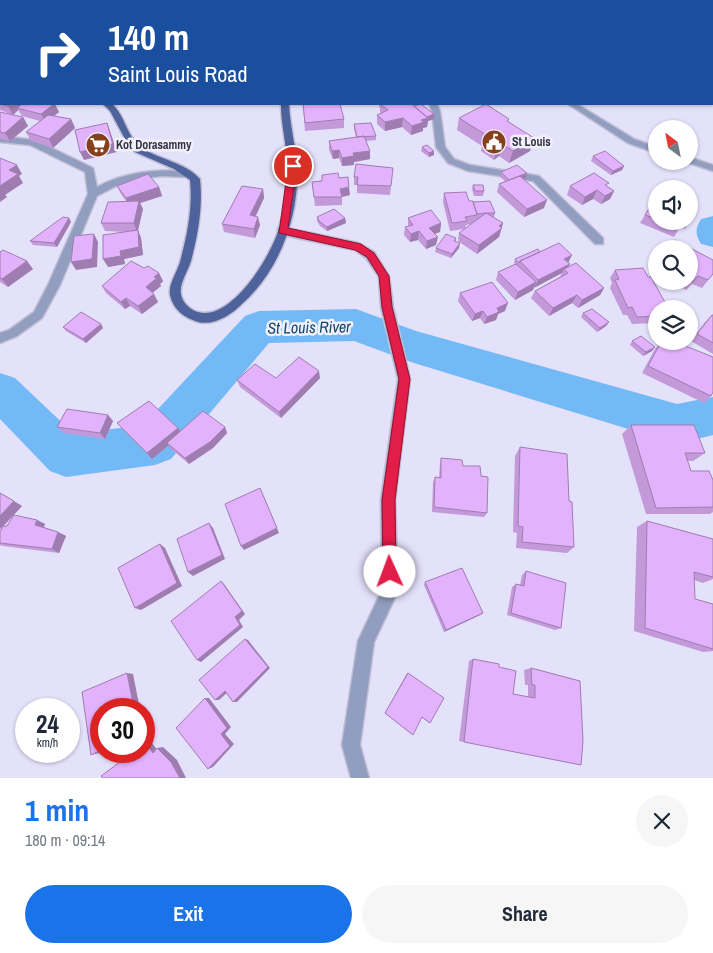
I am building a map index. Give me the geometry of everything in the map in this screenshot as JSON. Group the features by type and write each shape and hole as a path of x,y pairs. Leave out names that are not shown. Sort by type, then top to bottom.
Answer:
{"main road":[{"path":"108,105 114,110 129,140 138,150 195,180 198,197 182,273 175,290 180,305 189,314 200,319 217,317 233,307 244,295 278,246 286,217 293,166 285,105"}],"street":[{"path":"433,105 441,147 451,161 468,168 536,178 599,241"},
{"path":"574,105 631,141 648,147"},
{"path":"0,139 32,142 90,170 93,194 54,285 38,314 13,333 0,338"},
{"path":"698,164 713,168"},
{"path":"93,194 114,183 140,175 169,172 186,174"},
{"path":"282,230 358,247 370,255 384,276 387,307 404,379 388,500 390,591 366,641 352,744 360,778"}],"building":[{"path":"21,105 53,105 41,114 17,108"},
{"path":"303,105 340,105 344,119 305,123"},
{"path":"381,105 412,105 428,118 421,120 424,122 412,126 403,118 385,122 377,115 388,110"},
{"path":"422,105 434,114 427,117 414,106"},
{"path":"488,105 509,119 507,121 534,138 513,151 502,144 497,147 484,139 488,136 459,118"},
{"path":"0,112 23,117 5,133 0,132"},
{"path":"48,115 71,119 49,139 26,132"},
{"path":"107,123 113,144 80,152 75,130"},
{"path":"371,123 376,136 357,137 354,124"},
{"path":"364,136 370,151 353,153 354,156 342,158 339,150 332,151 329,141"},
{"path":"427,145 434,151 429,153 422,147"},
{"path":"605,151 624,166 613,171 593,156"},
{"path":"0,158 17,165 9,170 18,174 0,186"},
{"path":"356,164 393,168 391,186 357,185 358,177 354,177"},
{"path":"517,165 527,173 509,180 501,172"},
{"path":"338,173 339,178 348,177 349,187 340,189 342,197 314,197 312,182 322,181 322,175"},
{"path":"594,173 609,183 605,185 614,191 605,196 597,190 585,197 570,186"},
{"path":"148,174 159,187 126,198 117,186"},
{"path":"520,176 547,200 527,209 499,184"},
{"path":"473,185 483,185 484,191 475,191"},
{"path":"242,186 263,189 250,215 258,217 254,229 222,224"},
{"path":"466,192 469,201 473,201 477,215 465,217 467,221 452,223 444,193"},
{"path":"139,201 134,223 101,223 108,202"},
{"path":"490,201 495,213 477,214 473,202"},
{"path":"334,209 345,218 327,227 317,217"},
{"path":"431,210 441,223 429,228 438,237 427,241 419,231 411,234 405,227 413,225 408,218"},
{"path":"486,213 503,223 499,226 502,228 479,245 459,233"},
{"path":"63,217 69,218 54,243 30,241"},
{"path":"138,230 139,247 120,251 121,256 103,259 103,235"},
{"path":"94,234 92,259 71,262 74,236"},
{"path":"446,234 456,238 454,241 460,243 452,254 436,248"},
{"path":"559,243 572,255 564,259 570,264 538,280 520,261"},
{"path":"538,249 540,252 519,263 515,259"},
{"path":"3,250 27,261 2,279 0,278 0,252"},
{"path":"698,252 713,260 713,274 708,280 698,276"},
{"path":"131,261 144,268 148,266 159,273 154,277 157,278 146,287 154,294 138,306 126,298 121,302 102,286"},
{"path":"576,263 604,288 582,300 577,295 553,308 535,291 568,273 564,269"},
{"path":"516,264 536,282 518,292 498,272"},
{"path":"643,268 648,277 648,290 658,290 664,300 648,300 648,316 637,317 632,307 628,308 615,280 619,279 615,270"},
{"path":"492,282 508,303 497,308 499,312 487,317 483,311 475,314 460,293"},
{"path":"592,309 609,322 600,328 583,313"},
{"path":"81,312 101,324 83,339 63,327"},
{"path":"713,315 713,343 698,335"},
{"path":"641,336 648,342 648,350 650,350 646,352 632,341"},
{"path":"657,350 696,350 713,357 713,392 711,396 648,366"},
{"path":"299,357 319,371 279,412 237,380 255,364 276,378"},
{"path":"149,401 178,428 147,453 117,423"},
{"path":"67,409 108,415 100,433 57,427"},
{"path":"203,411 225,427 210,442 185,458 167,443"},
{"path":"631,425 694,425 705,453 685,453 691,471 709,471 713,480 713,507 656,508"},
{"path":"520,447 567,454 569,501 572,502 574,547 522,542 523,527 518,526"},
{"path":"441,458 462,460 463,466 480,466 481,476 488,477 487,513 434,507 435,477 441,478"},
{"path":"260,488 277,528 241,546 225,504"},
{"path":"0,493 14,501 0,516"},
{"path":"14,515 37,520 35,525 58,532 52,549 0,543 0,532 3,526 7,526"},
{"path":"647,521 713,539 713,577 694,572 695,599 713,604 713,649 645,628"},
{"path":"209,523 222,555 188,572 177,539"},
{"path":"160,544 177,583 135,608 118,568"},
{"path":"462,568 483,613 446,630 425,582"},
{"path":"526,571 566,583 561,628 511,613 516,584 524,586"},
{"path":"221,581 242,611 235,617 240,625 197,660 171,621"},
{"path":"245,639 268,667 233,702 225,691 215,700 199,680"},
{"path":"473,659 499,664 499,667 516,671 513,694 535,698 535,685 532,685 531,668 580,681 583,741 581,765 464,742"},
{"path":"127,673 132,698 90,698 90,748 82,692"},
{"path":"408,673 444,698 430,723 422,717 413,735 385,713"},
{"path":"205,698 227,728 221,734 230,746 208,769 176,728"},
{"path":"157,748 171,762 180,778 103,778 101,776 119,763 155,763 155,750"}],"waterway":[{"name":"St Louis River","path":"713,228 713,235"},
{"name":"St Louis River","path":"0,391 66,456 155,444 259,327 356,325 411,346 677,424 713,416"}],"place":[{"name":"St Louis","path":"494,142"},
{"name":"Kot Dorasammy","path":"98,145"}],"route":[{"path":"293,166 286,217 282,230 358,247 370,255 384,276 387,307 404,379 395,461 388,500 390,572"}]}
